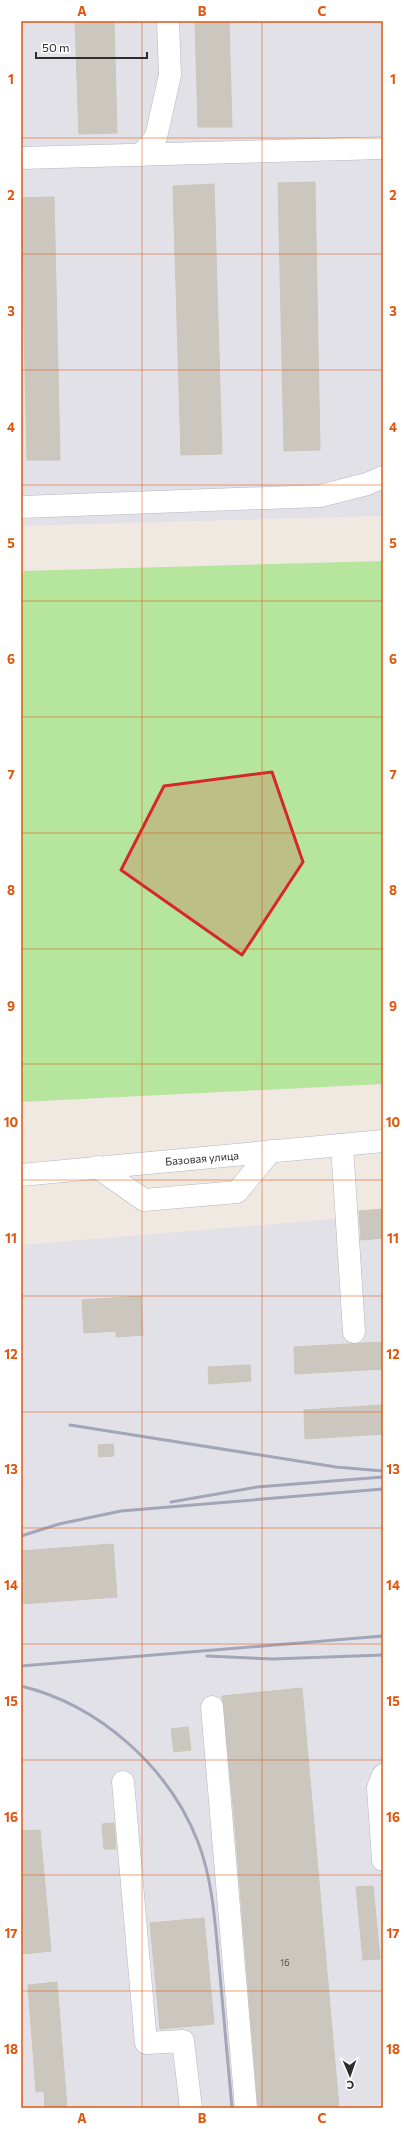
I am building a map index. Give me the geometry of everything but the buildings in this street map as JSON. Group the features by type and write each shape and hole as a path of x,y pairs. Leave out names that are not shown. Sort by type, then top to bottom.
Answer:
{"street":[{"path":"141,155 156,137 170,75 168,21"},
{"path":"21,158 383,148"},
{"path":"21,507 320,496 367,484 383,477"},
{"name":"Базовая улица","path":"21,1174 383,1141"},
{"path":"342,1145 354,1332"},
{"path":"97,1167 144,1200 237,1192 271,1151"},
{"path":"212,1707 246,2108"},
{"path":"383,1775 378,1788 383,1860"},
{"path":"123,1782 146,2044 183,2041 191,2108"}],"highlighted area":[{"path":"272,772 303,862 242,955 121,870 164,786"}],"shaded area":[{"path":"21,21 383,21 383,516 21,526"},
{"path":"383,1215 383,2108 21,2108 21,1245"}],"green space":[{"path":"383,561 383,1084 21,1102 21,571"}],"railway":[{"path":"70,1425 336,1467 383,1471"},
{"path":"171,1502 257,1487 383,1477"},
{"path":"21,1536 59,1524 121,1511 383,1489"},
{"path":"21,1666 383,1636"},
{"path":"207,1656 273,1659 383,1655"},
{"path":"21,1686 50,1695 77,1708 104,1724 128,1743 150,1765 169,1789 185,1815 198,1842 203,1857 213,1902 232,2108"}]}
